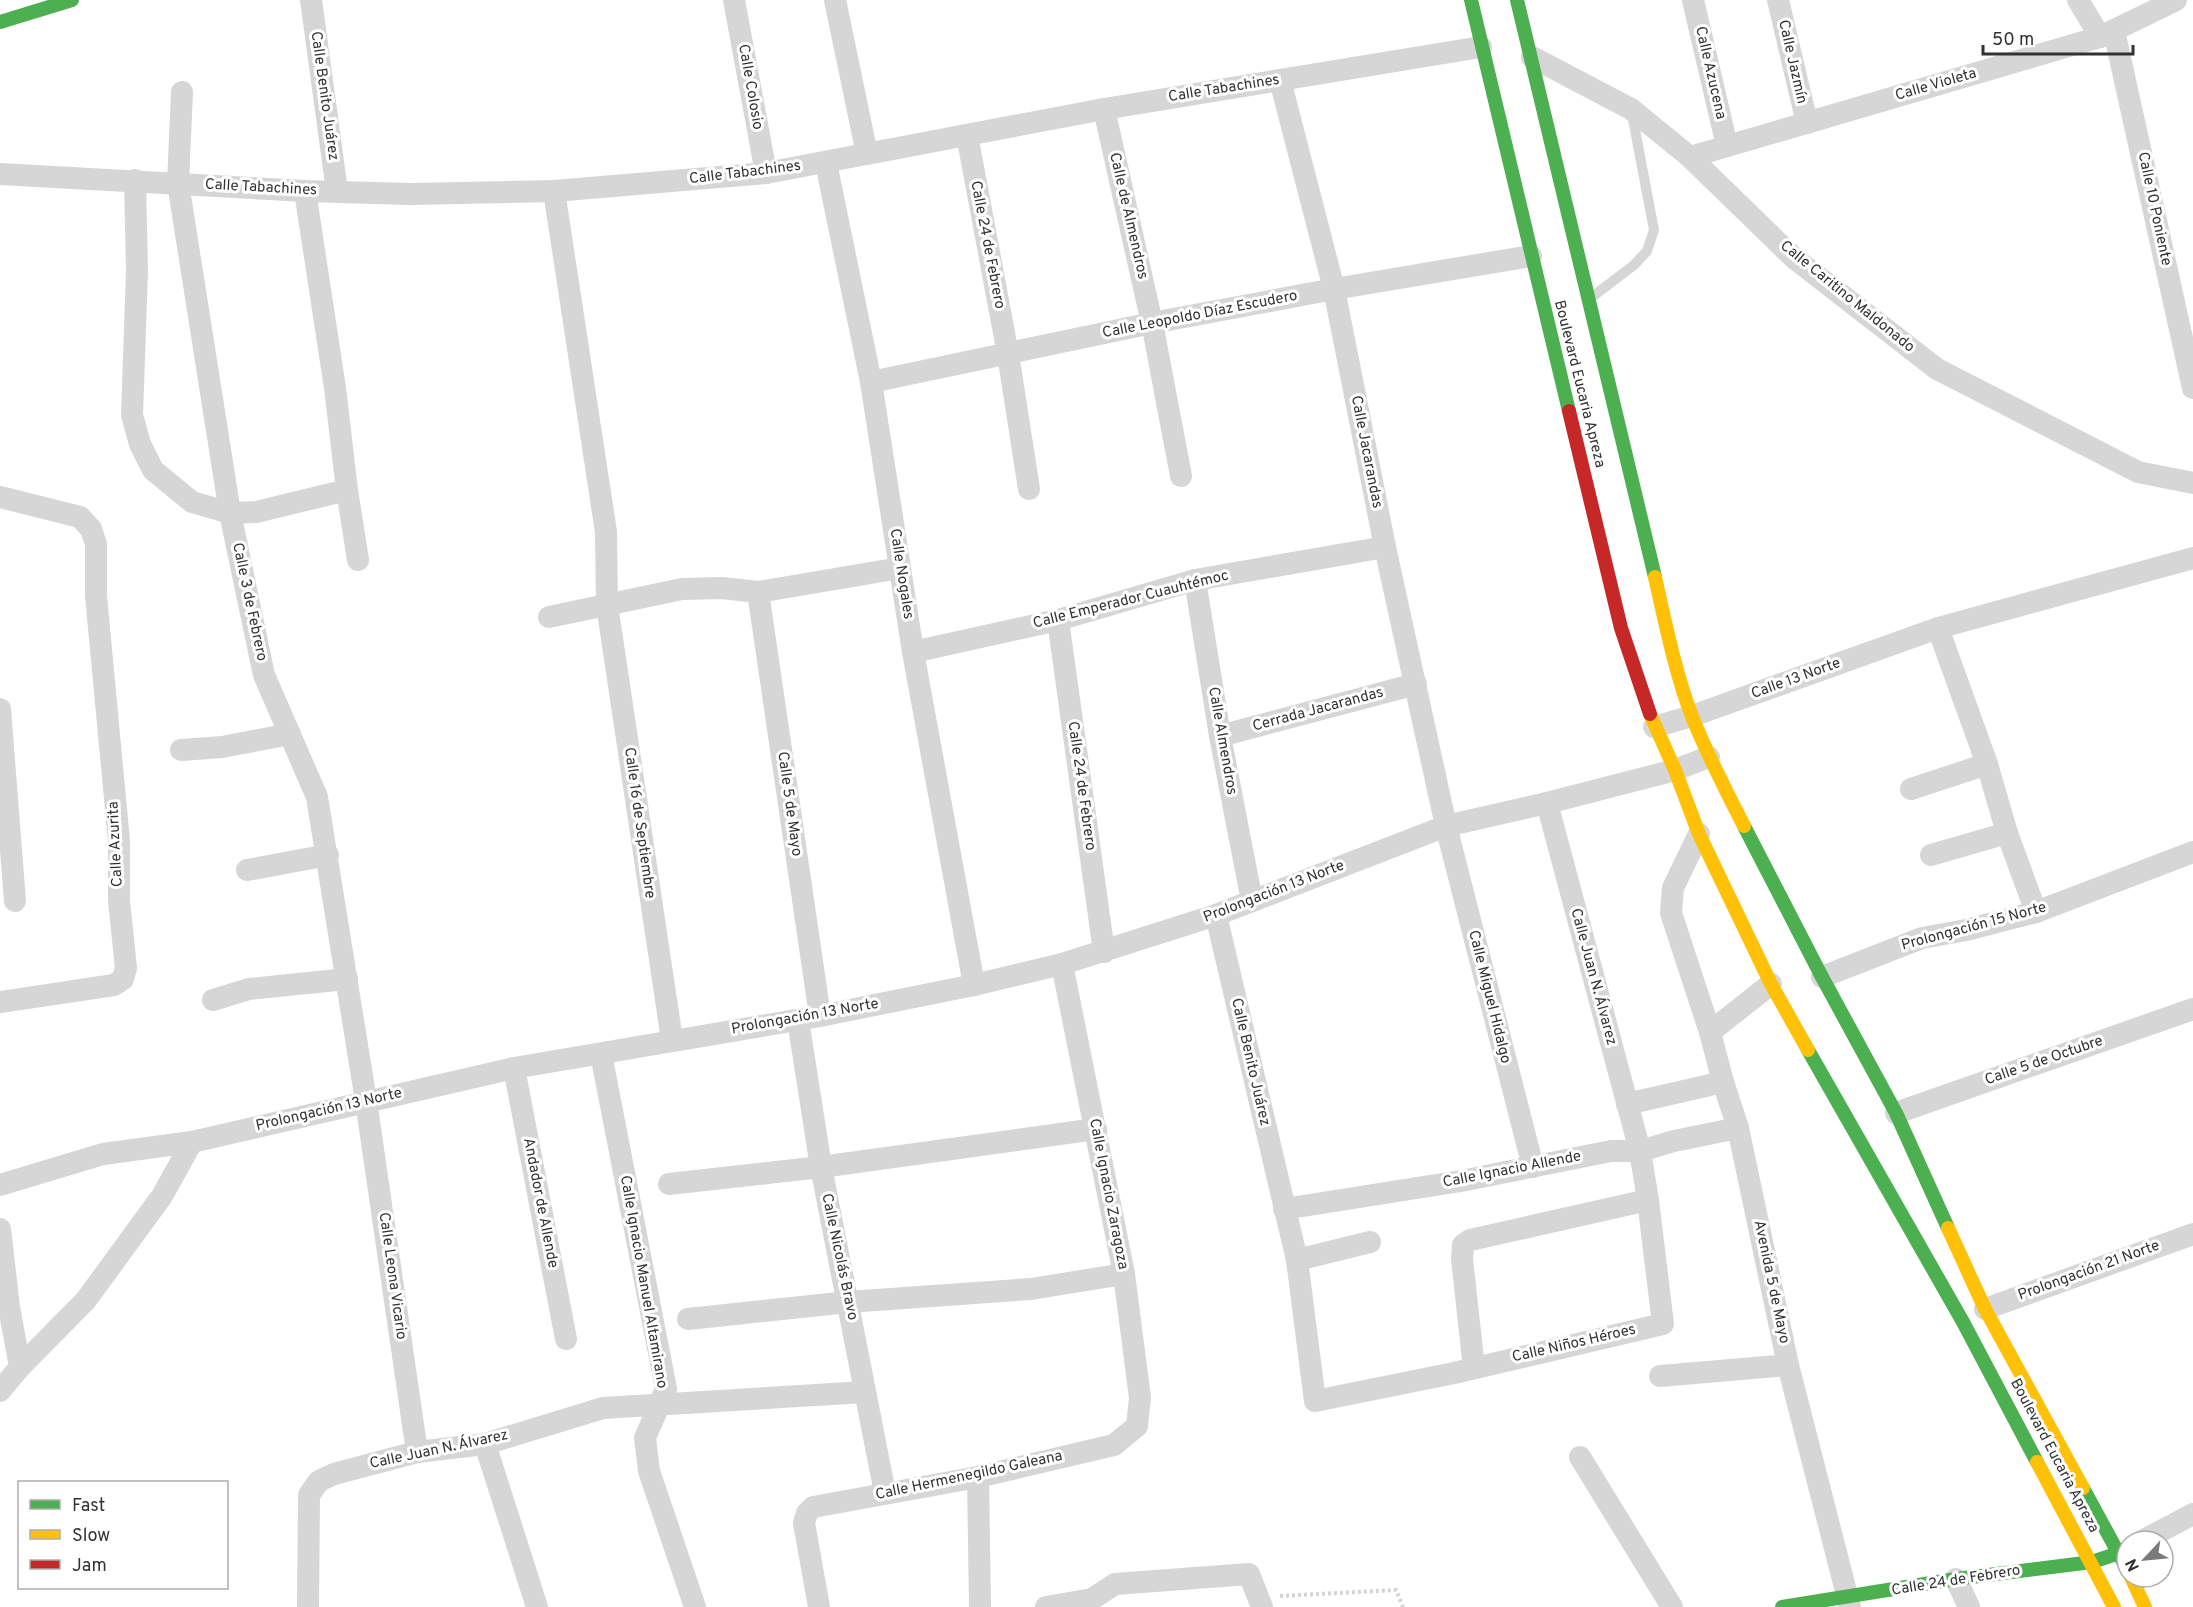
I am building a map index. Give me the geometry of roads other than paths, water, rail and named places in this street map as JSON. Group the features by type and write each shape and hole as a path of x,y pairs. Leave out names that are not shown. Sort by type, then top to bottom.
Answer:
{"main road":[{"path":"0,22 72,0"},
{"name":"Boulevard Eucaria Apreza","path":"1471,0 1621,628 1654,727 1675,770 1699,834 1771,984 1963,1322 2114,1607"},
{"name":"Boulevard Eucaria Apreza","path":"1517,0 1666,626 1692,716 1709,757 1822,977 1896,1113 1985,1309 2115,1541"},
{"name":"Calle 24 de Febrero","path":"1782,1607 1848,1603 1956,1579 2115,1558"},
{"path":"2137,1589 2145,1607"}],"street":[{"name":"Calle Benito Juárez","path":"311,0 337,191"},
{"name":"Calle Colosio","path":"734,0 766,174"},
{"path":"835,0 867,154"},
{"name":"Calle Azucena","path":"1693,0 1727,146"},
{"name":"Calle Jazmín","path":"1778,0 1807,123"},
{"name":"Calle 10 Poniente","path":"2078,0 2107,34 2193,388"},
{"name":"Calle Violeta","path":"1690,157 2107,34 2176,0"},
{"name":"Calle Tabachines","path":"0,174 305,191 410,194 554,191 766,174 1104,109 1482,47"},
{"name":"Calle Caritino Maldonado","path":"1532,57 1631,109 1690,157 1794,258 1937,369 2138,472 2193,483"},
{"name":"Calle Jacarandas","path":"1280,80 1334,289 1385,547 1446,826"},
{"name":"Calle 3 de Febrero","path":"182,92 178,183 230,513 264,675 317,797 366,1101"},
{"name":"Calle de Almendros","path":"1104,109 1152,323 1181,476"},
{"name":"Calle 24 de Febrero","path":"967,135 1008,354 1029,489"},
{"name":"Calle Nogales","path":"826,163 871,382 913,652 974,985"},
{"path":"135,180 136,270 132,415 140,444 153,470 192,502 230,513 256,512 347,490"},
{"path":"305,191 358,560"},
{"name":"Calle 16 de Septiembre","path":"554,191 606,532 607,605 672,1040"},
{"name":"Calle Leopoldo Díaz Escudero","path":"871,382 1152,323 1531,256"},
{"name":"Calle Azurita","path":"0,497 80,517 91,529 96,544 96,596 119,841 118,901 126,968 123,979 114,985 0,1002"},
{"name":"Calle Emperador Cuauhtémoc","path":"913,652 1058,620 1196,580 1385,547"},
{"name":"Calle 13 Norte","path":"1654,727 1692,716 1938,628 2193,558"},
{"path":"549,617 682,589 722,588 758,592 900,568"},
{"name":"Calle Almendros","path":"1196,580 1220,736 1252,902"},
{"name":"Calle 5 de Mayo","path":"758,592 809,1018"},
{"name":"Calle 24 de Febrero","path":"1058,620 1104,952"},
{"path":"1938,628 2036,912"},
{"name":"Cerrada Jacarandas","path":"1220,736 1416,684"},
{"path":"0,709 15,901"},
{"path":"181,750 222,747 290,734"},
{"name":"Prolongación 13 Norte","path":"0,1185 103,1154 192,1142 514,1068 809,1018 974,985 1062,964 1216,915 1446,826 1675,770 1709,757"},
{"path":"1911,789 1987,765"},
{"name":"Calle Juan N. Álvarez","path":"1547,803 1640,1151"},
{"name":"Calle Miguel Hidalgo","path":"1446,826 1533,1167"},
{"path":"1931,855 2007,832"},
{"name":"Avenida 5 de Mayo","path":"1699,834 1673,888 1671,913 1710,1032 1738,1128 1788,1365 1848,1603"},
{"name":"Prolongación 15 Norte","path":"1822,977 1922,938 1966,930 2036,912 2193,852"},
{"path":"247,870 328,855"},
{"name":"Calle Benito Juárez","path":"1216,915 1297,1260 1315,1401"},
{"name":"Calle Ignacio Zaragoza","path":"1062,964 1124,1274 1140,1398 1137,1426"},
{"path":"213,1000 249,989 346,979"},
{"path":"1710,1032 1771,984"},
{"name":"Calle 5 de Octubre","path":"1896,1113 2193,1008"},
{"name":"Calle Nicolás Bravo","path":"809,1018 820,1167 885,1493"},
{"name":"Calle Ignacio Manuel Altamirano","path":"601,1054 666,1389 645,1438 649,1471 695,1607"},
{"name":"Andador de Allende","path":"514,1068 566,1339"},
{"path":"1627,1104 1723,1082"},
{"name":"Calle Leona Vicario","path":"366,1101 417,1452"},
{"name":"Calle Ignacio Allende","path":"1284,1209 1533,1167 1611,1151 1640,1151 1674,1141 1738,1128"},
{"path":"669,1184 820,1167 1096,1129"},
{"path":"0,1391 20,1367 86,1300 162,1196 192,1142"},
{"name":"Calle Niños Héroes","path":"1315,1401 1474,1368 1663,1324 1640,1151"},
{"path":"1474,1368 1462,1259 1463,1245 1470,1240 1648,1200"},
{"path":"0,1229 9,1306 20,1367"},
{"name":"Prolongación 21 Norte","path":"1985,1309 2193,1234"},
{"path":"1297,1260 1370,1242"},
{"path":"688,1319 848,1302 1031,1288 1124,1274"},
{"path":"1660,1376 1788,1365"},
{"name":"Calle Juan N. Álvarez","path":"308,1607 309,1495 319,1481 334,1474 417,1452 484,1444 603,1408 865,1392"},
{"name":"Calle Hermenegildo Galeana","path":"819,1607 804,1523 807,1513 813,1507 978,1477 1114,1445 1137,1426"},
{"path":"484,1444 537,1607"},
{"path":"1580,1457 1672,1607"},
{"path":"978,1477 980,1607"},
{"path":"2165,1529 2193,1514"},
{"path":"1046,1607 1092,1599 1115,1584 1249,1574 1260,1602"},
{"path":"1956,1579 1969,1607"}],"lane":[{"path":"1589,299 1634,265 1647,251 1654,230 1631,109"}]}
